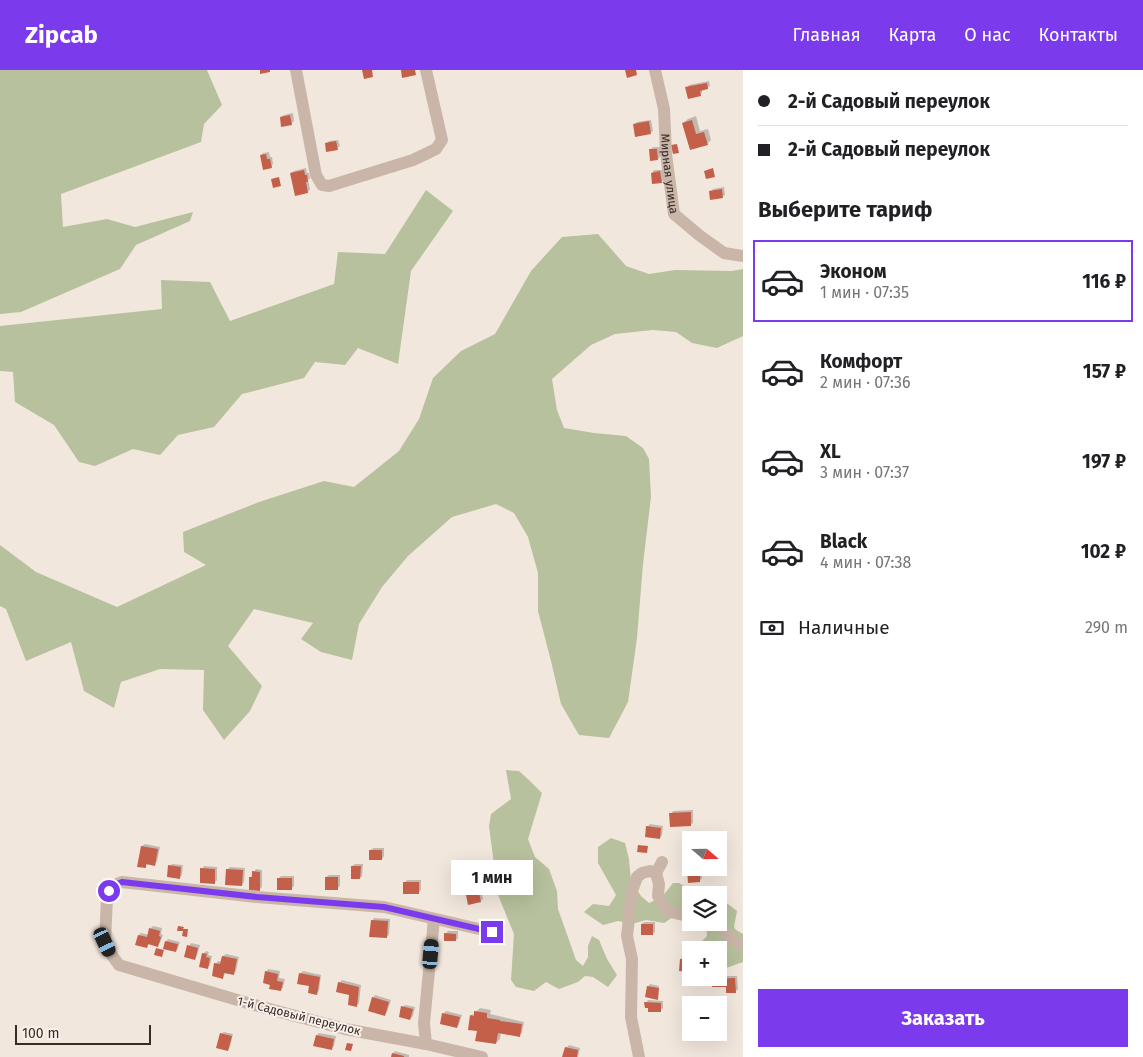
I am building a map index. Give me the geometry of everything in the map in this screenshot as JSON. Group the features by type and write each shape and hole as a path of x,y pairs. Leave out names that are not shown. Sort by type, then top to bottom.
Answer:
{"street":[{"path":"296,70 316,175 322,185 329,186 413,160 436,149 442,140 426,70"},
{"name":"Мирная улица","path":"655,70 664,109 666,154 674,214 698,235 724,252 743,256"},
{"path":"639,1057 631,1017 632,959 626,936 632,890 637,877 642,873 659,868 658,896 667,911 682,915"},
{"name":"1-й Садовый переулок","path":"434,919 384,907 257,897 122,882 114,885 109,891 107,898 105,942 119,965 336,1027 482,1057"},
{"path":"426,1044 424,1022 434,919 492,932"},
{"path":"724,931 738,944 743,945"}],"green space":[{"path":"0,70 207,70 222,105 204,124 201,142 61,194 63,227 107,219 135,227 193,212 190,221 136,245 120,269 21,312 0,314"},
{"path":"426,190 453,211 411,271 398,364 358,348 345,365 315,362 304,378 242,394 214,427 178,435 160,455 133,449 95,466 79,462 54,425 15,402 13,372 0,371 0,326 162,309 161,280 210,282 230,321 334,284 338,252 385,254"},
{"path":"598,234 626,266 649,274 675,270 732,271 743,269 743,336 717,348 692,343 676,332 653,330 615,334 591,345 552,379 557,410 564,428 626,436 643,448 649,459 651,497 637,638 628,702 609,738 579,735 561,704 538,611 538,573 528,537 514,513 496,504 452,517 408,556 382,587 359,624 352,660 321,652 301,639 313,623 254,609 228,646 262,686 250,711 224,740 203,710 204,670 160,669 121,682 114,708 84,691 71,642 26,661 6,609 0,606 0,545 36,572 117,607 206,565 184,552 183,532 259,502 324,481 354,487 399,451 419,419 433,378 461,351 495,334 531,271 562,237"},
{"path":"506,770 519,771 542,793 528,839 535,857 549,869 557,891 558,909 576,960 583,966 588,957 588,946 592,936 599,940 607,959 617,975 608,987 593,977 585,976 578,982 559,989 546,982 534,991 516,987 511,980 514,934 498,895 489,826 491,814 511,799"},
{"path":"611,838 625,843 631,881 641,896 649,903 662,897 673,883 679,883 684,886 682,886 682,912 664,923 646,920 632,924 618,921 603,925 584,912 593,904 609,906 616,895 598,863 598,847"},
{"path":"728,904 737,911 734,927 743,934 743,962 727,968 727,941 702,941 707,936 707,931 727,931"}],"building":[{"path":"260,70 270,70 270,72 260,74"},
{"path":"362,70 372,70 373,77 364,79"},
{"path":"401,70 415,70 416,75 402,78"},
{"path":"625,70 636,70 637,75 627,78"},
{"path":"707,83 708,89 700,91 701,96 688,99 685,87"},
{"path":"290,115 292,125 281,127 280,117"},
{"path":"692,120 696,134 704,132 708,145 690,150 682,123"},
{"path":"649,121 651,134 635,137 633,124"},
{"path":"336,141 338,150 326,152 325,143"},
{"path":"677,144 679,153 673,154 671,145"},
{"path":"649,149 657,149 658,160 650,161"},
{"path":"266,154 267,159 270,159 272,168 263,170 260,155"},
{"path":"713,168 715,177 706,179 704,171"},
{"path":"304,170 305,175 307,175 308,193 295,196 290,173"},
{"path":"660,171 662,183 652,184 651,173"},
{"path":"279,177 281,186 273,188 271,179"},
{"path":"722,189 723,198 710,200 709,191"},
{"path":"691,812 691,826 670,827 669,813"},
{"path":"646,826 661,828 660,839 645,837"},
{"path":"638,845 648,846 647,853 637,852"},
{"path":"141,846 158,849 155,866 146,864 146,868 137,867"},
{"path":"369,850 382,850 382,860 369,860"},
{"path":"168,865 181,867 180,879 167,877"},
{"path":"351,866 361,866 360,879 351,879"},
{"path":"200,868 215,869 215,884 200,883"},
{"path":"226,869 243,870 242,886 225,885"},
{"path":"252,871 260,872 260,891 249,890 249,877 252,877"},
{"path":"688,876 700,876 700,882 688,883"},
{"path":"325,877 338,877 338,890 325,890"},
{"path":"277,878 292,878 292,890 277,890"},
{"path":"403,882 419,882 419,894 403,894"},
{"path":"478,888 481,902 468,905 465,890"},
{"path":"371,920 388,921 387,938 369,937"},
{"path":"641,924 653,924 653,935 641,935"},
{"path":"178,926 188,929 187,937 182,936 183,931 177,931"},
{"path":"149,928 160,931 159,936 161,937 158,947 148,944 147,948 135,945 138,935 147,937"},
{"path":"444,933 456,934 456,941 444,941"},
{"path":"165,941 178,944 176,952 163,949"},
{"path":"187,945 198,948 195,960 184,957"},
{"path":"156,948 164,950 162,957 154,955"},
{"path":"202,953 207,954 206,957 210,958 208,969 199,967"},
{"path":"222,956 237,959 234,975 224,973 223,979 212,976 214,963 220,964"},
{"path":"680,959 682,959 682,971 679,971"},
{"path":"265,971 278,974 277,981 283,982 281,991 269,989 270,985 263,983"},
{"path":"299,973 320,977 317,995 308,993 309,986 297,984"},
{"path":"727,978 735,978 736,993 726,993 726,987 712,987 727,986"},
{"path":"338,982 359,987 357,1007 348,1005 349,995 336,992"},
{"path":"647,986 659,988 658,1000 645,997"},
{"path":"372,997 389,1002 385,1016 368,1011"},
{"path":"644,1002 661,1003 661,1012 648,1012"},
{"path":"401,1006 413,1009 410,1020 399,1017"},
{"path":"474,1011 487,1013 487,1018 522,1024 520,1037 498,1033 496,1044 475,1041 477,1031 468,1030 470,1015 474,1016"},
{"path":"442,1013 460,1017 457,1028 440,1024"},
{"path":"220,1033 232,1036 228,1051 216,1048"},
{"path":"316,1035 334,1039 332,1050 313,1046"},
{"path":"347,1043 353,1044 351,1051 345,1050"},
{"path":"565,1047 578,1050 577,1057 562,1057"},
{"path":"392,1053 404,1056 404,1057 391,1057"}],"route":[{"path":"109,891 114,885 122,882 257,897 384,907 492,932"}]}
